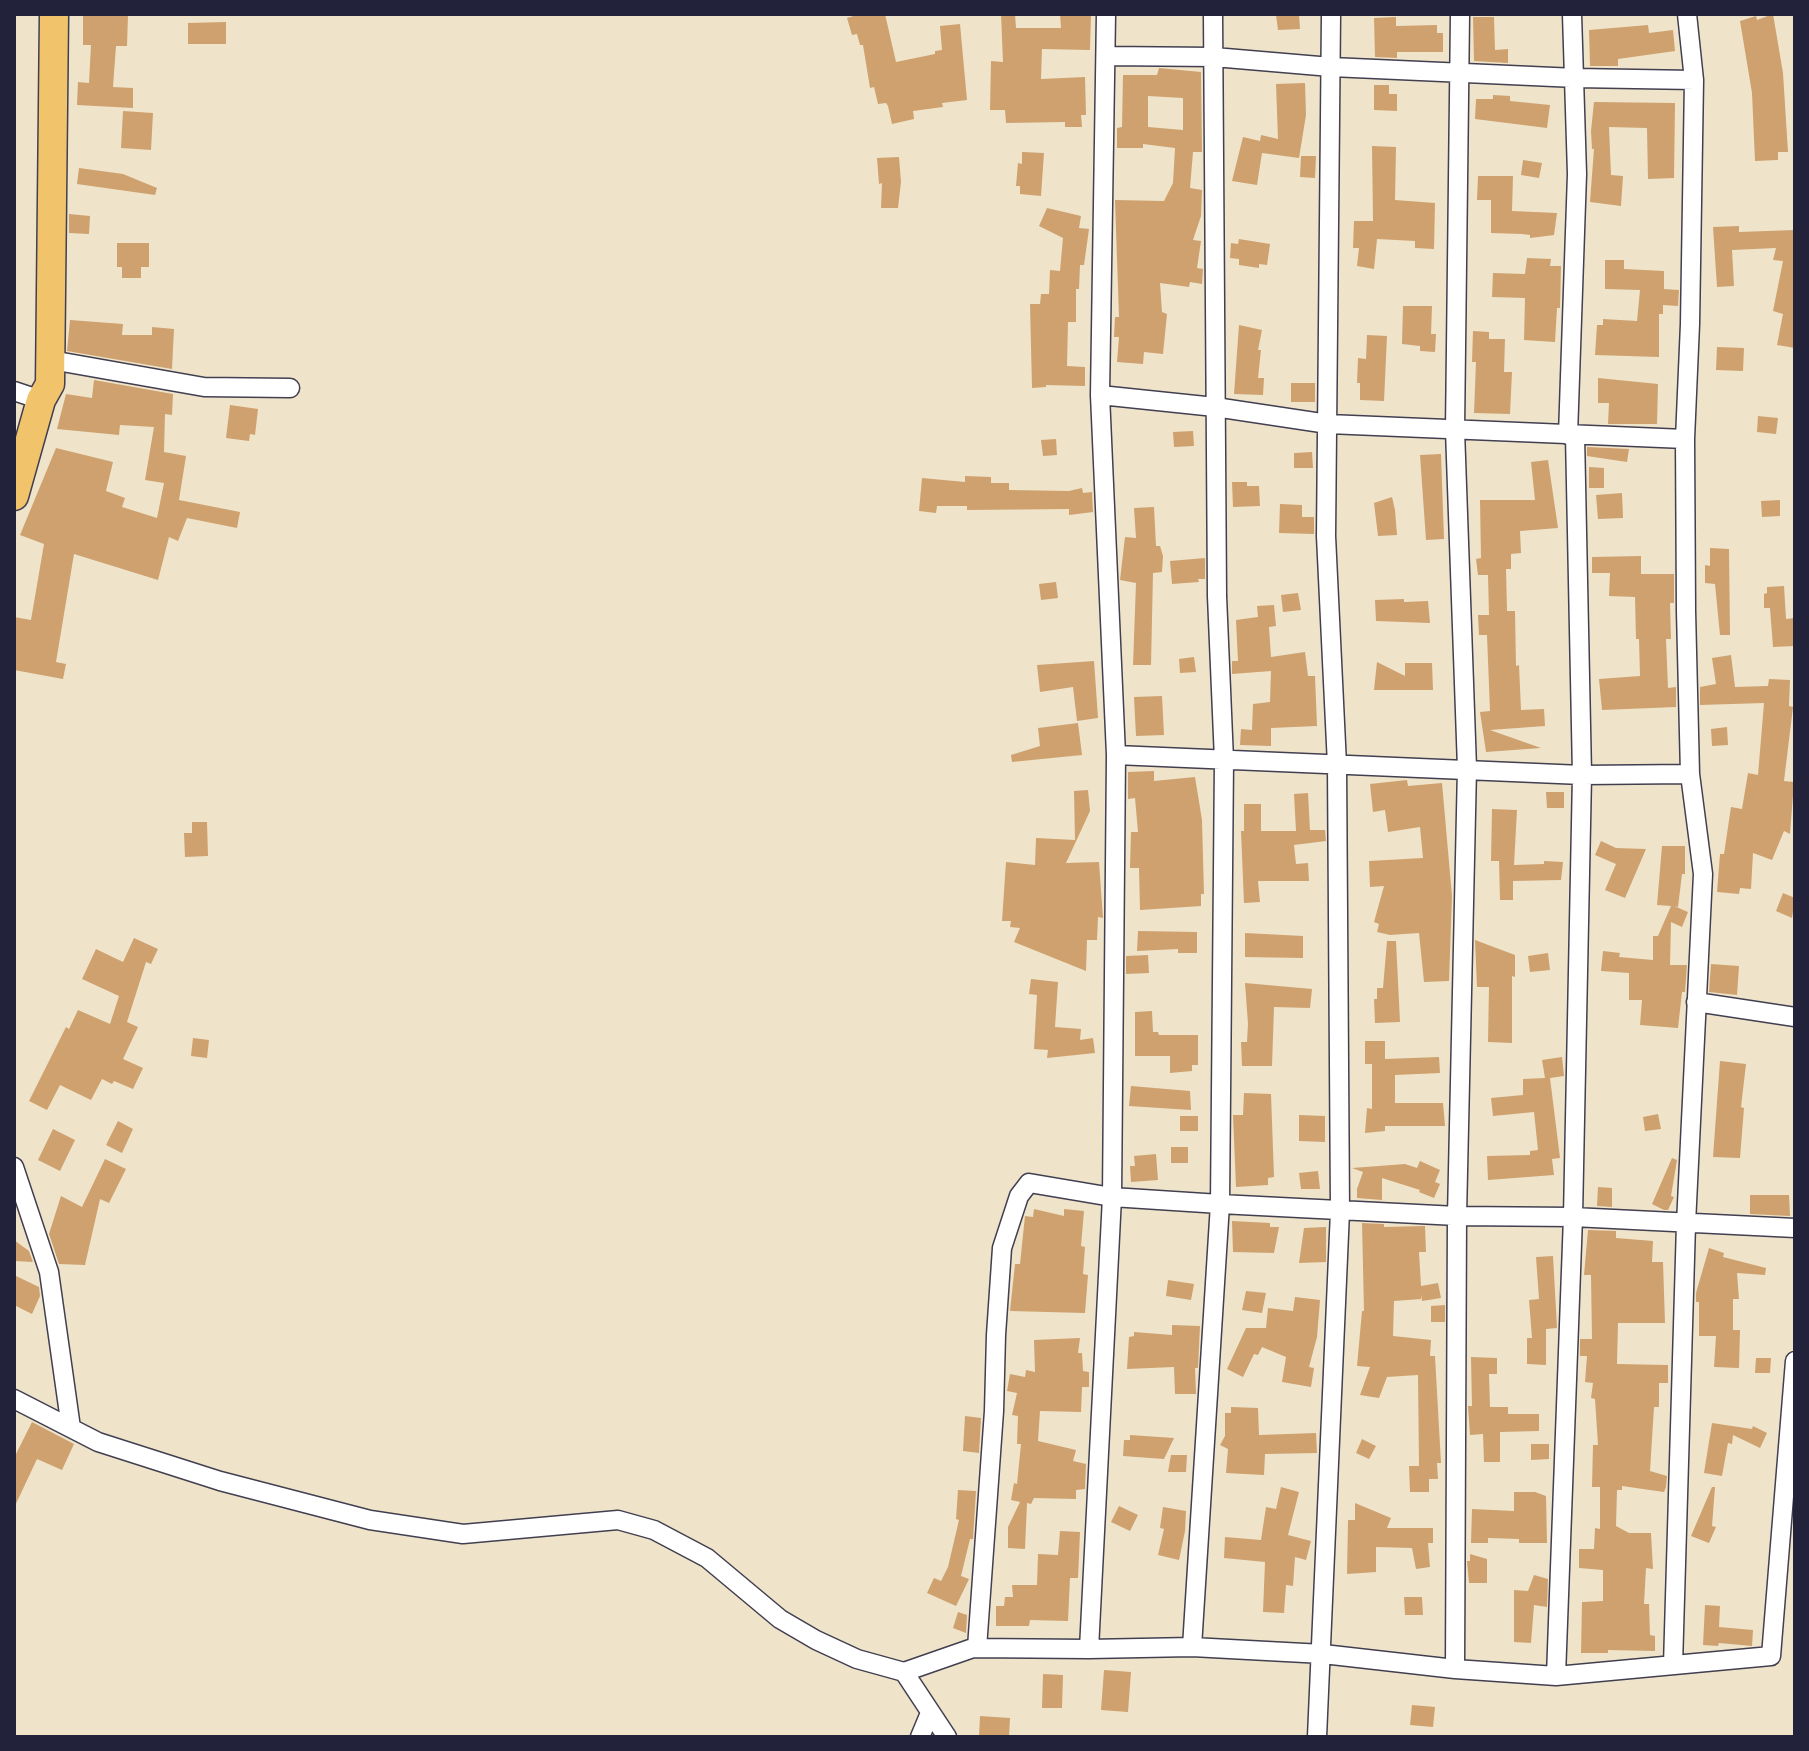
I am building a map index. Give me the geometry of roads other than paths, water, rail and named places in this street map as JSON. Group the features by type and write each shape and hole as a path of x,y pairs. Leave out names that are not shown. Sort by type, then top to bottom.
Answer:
{"main road":[{"path":"14,496 41,400 50,384 54,14"}],"street":[{"path":"1089,1649 1112,1197 1116,755 1100,395 1106,14"},
{"path":"1192,1647 1220,1204 1224,760 1217,596 1213,14"},
{"path":"1317,1737 1340,1211 1337,765 1326,536 1331,14"},
{"path":"1455,1669 1457,1216 1467,768 1455,430 1460,14"},
{"path":"1556,1676 1573,1217 1582,775 1572,435 1577,174 1572,14"},
{"path":"1673,1665 1686,1224 1703,874 1690,774 1685,439 1691,308 1694,80 1687,14"},
{"path":"1106,56 1214,57 1331,67 1694,80"},
{"path":"51,360 204,387 290,388"},
{"path":"14,391 41,400"},
{"path":"1100,395 1215,407 1328,424 1685,439"},
{"path":"1116,755 1582,775 1690,774"},
{"path":"1696,1002 1795,1017"},
{"path":"14,1167 49,1272 71,1428"},
{"path":"977,1648 1002,1248 1019,1196 1029,1183 1112,1197 1220,1204 1795,1228"},
{"path":"14,1399 98,1442 220,1481 370,1520 463,1534 618,1520 654,1530 707,1558 780,1619 816,1640 857,1659 904,1672 977,1648 1192,1647 1323,1654 1455,1669 1556,1676 1771,1656 1795,1361"},
{"path":"904,1672 947,1737"},
{"path":"920,1737 930,1713"}]}
